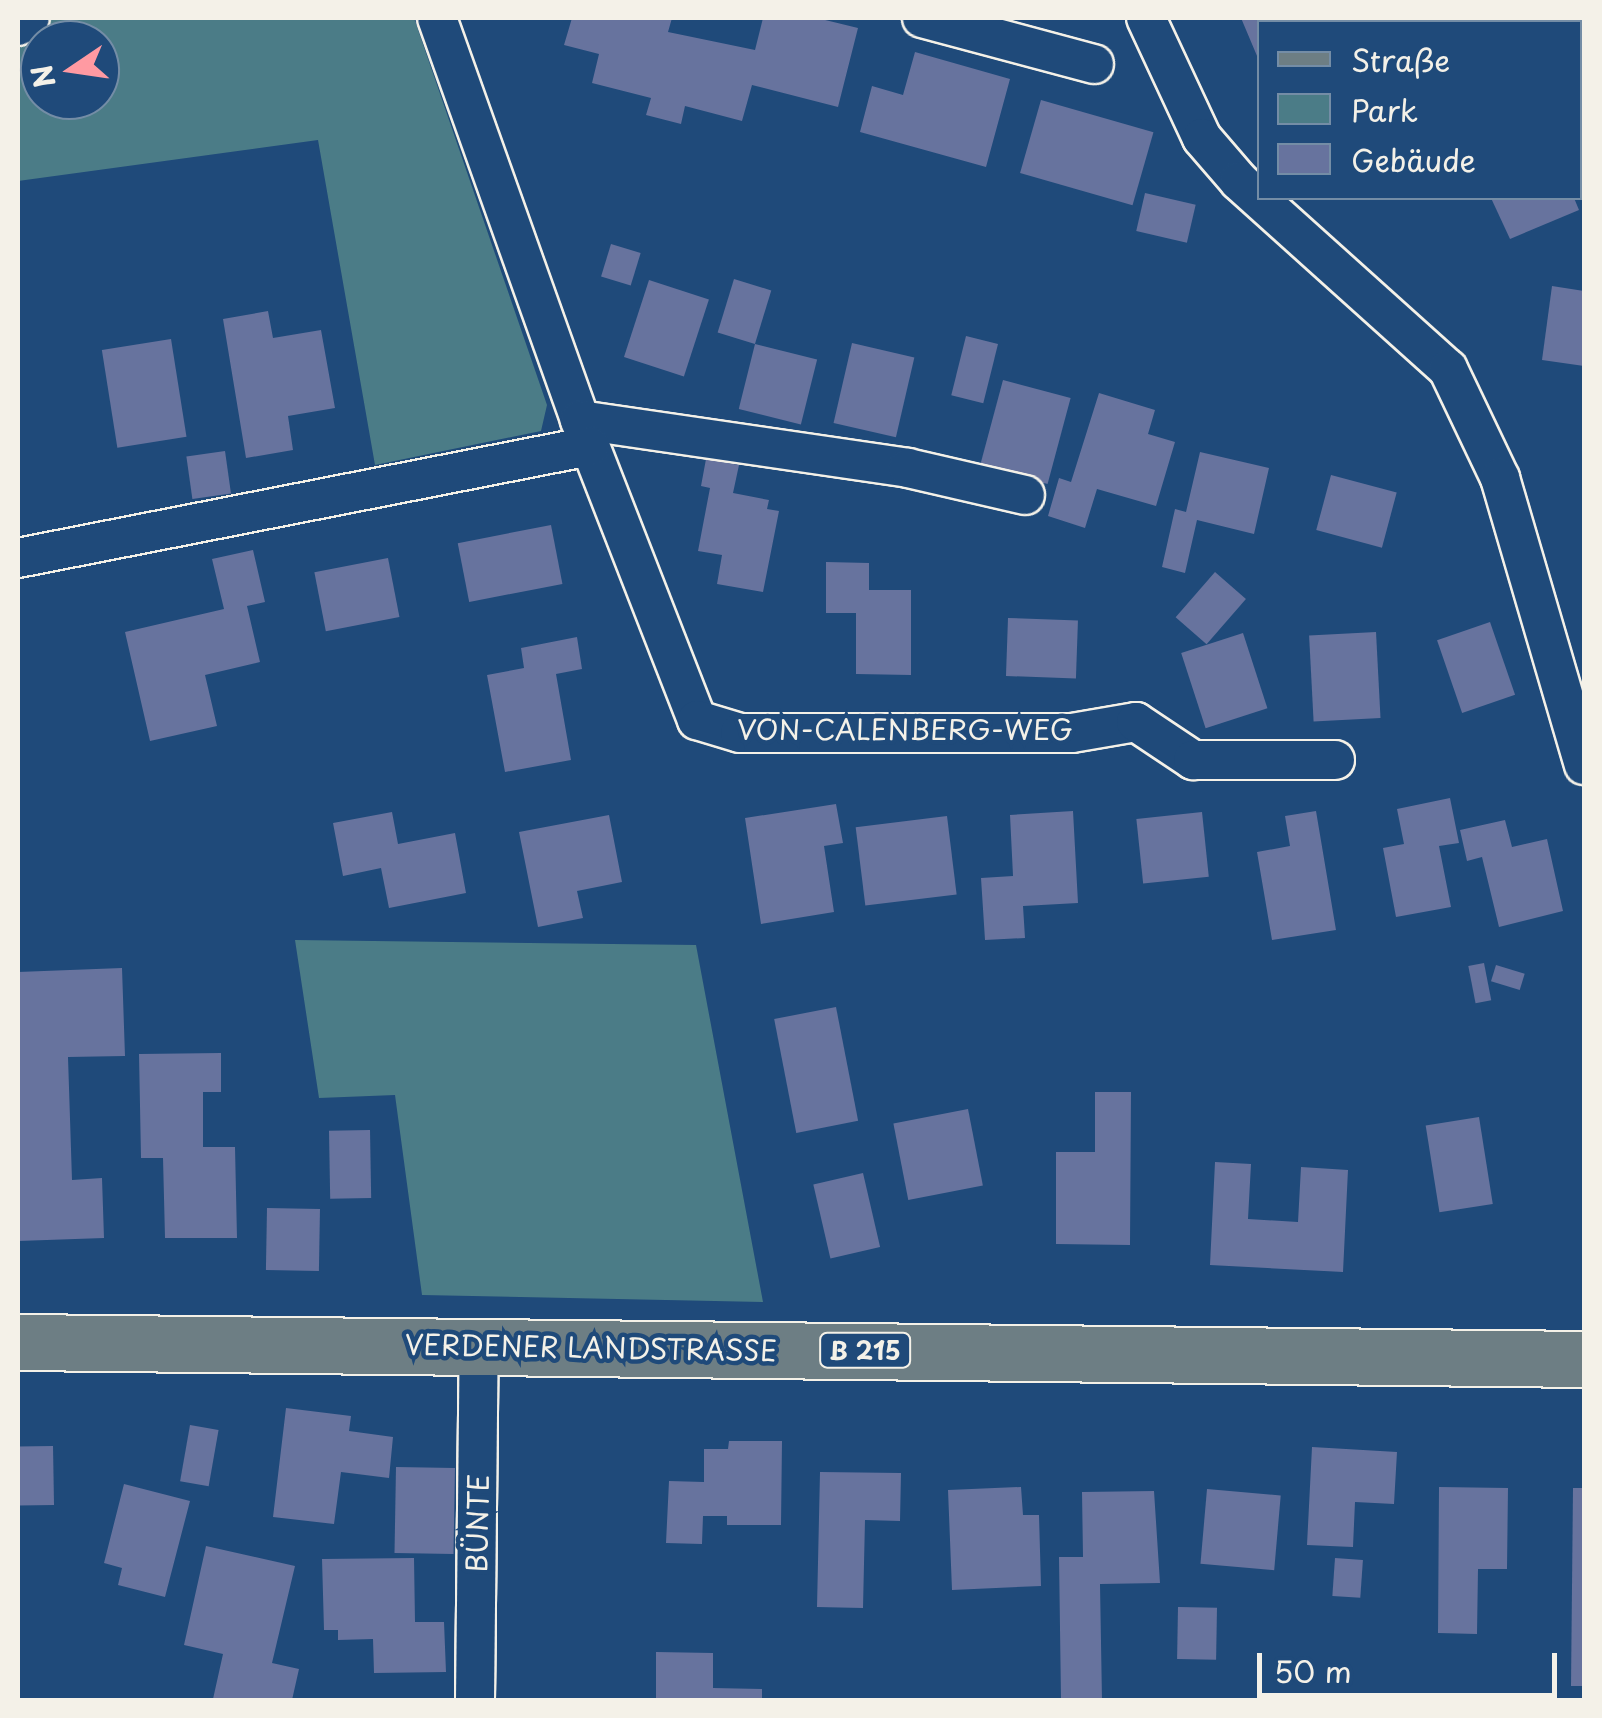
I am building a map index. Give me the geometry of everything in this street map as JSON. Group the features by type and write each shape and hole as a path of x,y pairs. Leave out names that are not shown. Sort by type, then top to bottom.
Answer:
{"main road":[{"name":"VERDENER LANDSTRASSE","path":"18,1342 1584,1359"}],"street":[{"path":"18,26 30,18"},
{"name":"VON-CALENBERG-WEG","path":"436,18 585,433 697,720 740,733 1072,733 1136,722 1193,760 1336,760"},
{"path":"922,18 1094,64"},
{"path":"1146,18 1202,138 1257,197"},
{"path":"1260,200 1448,369 1500,478 1584,764"},
{"path":"18,558 585,433 908,468 1025,495"},
{"name":"BÜNTE","path":"474,1700 479,1346"}],"green space":[{"path":"18,18 414,18 547,405 541,431 375,465 318,140 18,181"},
{"path":"295,940 696,945 763,1302 422,1295 395,1095 319,1098"}],"building":[{"path":"572,18 672,18 668,32 755,50 763,18 817,18 858,28 838,107 752,85 742,121 685,106 681,124 646,115 651,98 592,83 599,54 564,45"},
{"path":"1241,18 1262,20 1257,20 1257,56"},
{"path":"915,52 1010,79 986,167 860,132 872,86 903,95"},
{"path":"1041,100 1153,132 1133,205 1020,173"},
{"path":"1145,193 1196,205 1187,243 1136,231"},
{"path":"1492,200 1575,200 1579,210 1510,239"},
{"path":"611,244 641,253 631,286 601,277"},
{"path":"734,279 771,290 755,344 718,333"},
{"path":"649,280 709,299 684,377 624,357"},
{"path":"1552,286 1584,291 1584,366 1542,360"},
{"path":"268,311 273,338 321,330 335,408 288,416 293,450 246,458 223,319"},
{"path":"966,336 998,344 983,403 951,395"},
{"path":"171,339 186,437 117,448 102,350"},
{"path":"852,343 914,357 896,437 834,423"},
{"path":"755,344 817,359 801,424 739,409"},
{"path":"1003,380 1071,398 1048,484 980,466"},
{"path":"1099,393 1155,410 1148,434 1175,442 1156,506 1097,489 1085,528 1048,516 1059,478 1071,482"},
{"path":"225,451 231,494 192,499 186,456"},
{"path":"1200,452 1269,468 1254,534 1197,520 1185,573 1162,567 1175,509 1186,512"},
{"path":"706,459 739,465 733,493 769,500 767,509 779,511 763,592 717,584 722,555 698,551 710,488 701,486"},
{"path":"1331,475 1397,493 1382,548 1316,530"},
{"path":"551,525 562,584 469,602 458,543"},
{"path":"253,550 265,602 247,606 260,662 205,675 217,726 150,741 125,632 224,609 212,559"},
{"path":"388,558 399,617 326,631 314,572"},
{"path":"826,562 869,563 869,590 911,590 911,675 856,674 856,613 826,613"},
{"path":"1215,572 1246,599 1207,644 1176,617"},
{"path":"1008,618 1078,620 1076,678 1006,676"},
{"path":"1490,622 1515,695 1462,713 1437,640"},
{"path":"1376,632 1381,718 1314,721 1309,636"},
{"path":"1243,633 1267,708 1206,728 1181,653"},
{"path":"577,637 582,669 556,674 571,760 505,772 487,675 524,668 521,648"},
{"path":"1450,798 1459,843 1439,846 1451,907 1396,917 1383,848 1404,844 1397,809"},
{"path":"836,804 843,843 824,846 834,912 761,924 745,818"},
{"path":"1073,811 1078,903 1023,906 1025,938 985,940 981,878 1013,876 1010,815"},
{"path":"1316,811 1336,930 1272,940 1257,852 1290,846 1285,816"},
{"path":"392,812 398,844 455,833 466,893 389,908 381,868 343,876 333,823"},
{"path":"1202,812 1209,877 1143,884 1136,819"},
{"path":"609,815 622,882 577,891 583,918 538,927 519,832"},
{"path":"947,816 957,894 865,906 856,827"},
{"path":"1505,820 1512,847 1547,839 1563,911 1499,927 1482,857 1467,861 1460,830"},
{"path":"1484,963 1491,1000 1476,1003 1468,966"},
{"path":"1496,965 1525,974 1520,990 1491,981"},
{"path":"122,968 125,1056 68,1057 72,1180 102,1178 104,1238 18,1241 18,972"},
{"path":"836,1007 858,1121 796,1133 774,1019"},
{"path":"221,1053 221,1092 203,1092 203,1147 235,1147 237,1238 165,1238 163,1158 141,1158 139,1054"},
{"path":"1095,1092 1131,1092 1130,1245 1056,1244 1056,1152 1095,1152"},
{"path":"968,1109 983,1186 908,1200 893,1124"},
{"path":"1479,1117 1493,1204 1439,1212 1426,1125"},
{"path":"370,1130 371,1198 330,1199 329,1131"},
{"path":"1215,1162 1251,1164 1248,1219 1298,1222 1301,1167 1348,1170 1343,1272 1210,1265"},
{"path":"863,1173 880,1247 830,1259 813,1184"},
{"path":"267,1208 320,1209 319,1271 266,1270"},
{"path":"286,1408 351,1416 349,1431 393,1437 389,1478 341,1472 334,1524 273,1517"},
{"path":"190,1425 219,1430 209,1486 180,1481"},
{"path":"729,1441 782,1441 781,1525 727,1525 727,1516 703,1516 702,1544 666,1543 669,1481 704,1482 704,1449 728,1449"},
{"path":"53,1446 54,1505 19,1506 18,1447"},
{"path":"1312,1447 1397,1452 1394,1504 1355,1502 1353,1547 1307,1545"},
{"path":"396,1467 455,1468 453,1554 394,1553"},
{"path":"820,1472 901,1473 900,1521 865,1520 863,1608 817,1607"},
{"path":"124,1484 190,1501 165,1597 118,1585 122,1568 104,1563"},
{"path":"1021,1487 1023,1515 1039,1515 1041,1586 952,1590 948,1490"},
{"path":"1439,1487 1508,1488 1507,1569 1478,1569 1477,1634 1438,1633"},
{"path":"1573,1488 1584,1488 1584,1686 1571,1686"},
{"path":"1207,1489 1281,1495 1274,1570 1200,1564"},
{"path":"1154,1491 1160,1583 1100,1584 1102,1700 1061,1700 1059,1557 1083,1557 1082,1492"},
{"path":"206,1546 295,1566 272,1663 299,1669 292,1700 213,1699 223,1654 184,1645"},
{"path":"414,1558 415,1622 444,1622 446,1672 374,1673 373,1639 338,1640 338,1630 324,1630 322,1559"},
{"path":"1335,1558 1363,1560 1360,1598 1332,1596"},
{"path":"1178,1607 1217,1608 1216,1660 1177,1659"},
{"path":"656,1652 713,1653 713,1688 762,1689 762,1700 656,1700"}]}
